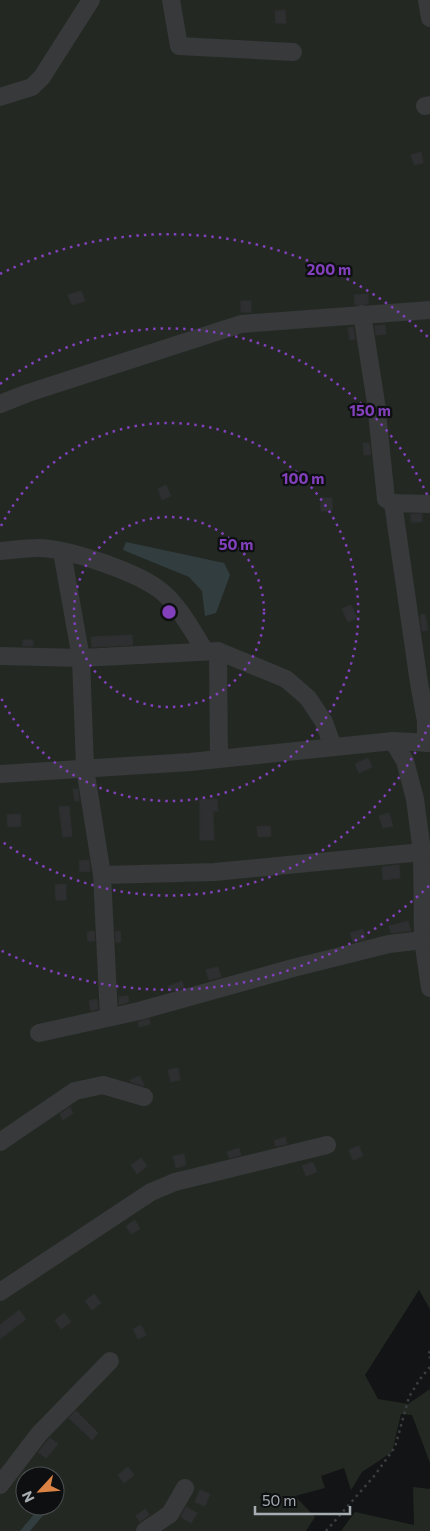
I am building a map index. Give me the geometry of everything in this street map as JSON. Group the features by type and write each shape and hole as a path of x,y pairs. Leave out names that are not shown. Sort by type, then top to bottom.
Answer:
{"street":[{"path":"0,97 32,87 42,77 91,0"},
{"path":"171,0 179,46 293,52"},
{"path":"427,0 430,18"},
{"path":"0,404 28,393 241,324 430,310"},
{"path":"362,314 376,403 386,499 393,504 430,504"},
{"path":"0,774 219,759 393,741 428,743 393,504"},
{"path":"0,552 40,548 80,555 122,570 158,588 212,651 219,759"},
{"path":"62,552 80,658 85,768 102,875 110,1018"},
{"path":"0,656 80,658 212,651 286,679 308,698 324,722 333,747"},
{"path":"393,741 405,761 415,799 422,852 422,940 430,988"},
{"path":"102,875 215,872 422,852"},
{"path":"39,1033 139,1011 293,968 389,944 422,940"},
{"path":"0,1142 75,1091 103,1085 144,1097"},
{"path":"0,1292 151,1192 175,1182 327,1145"},
{"path":"0,1485 39,1434 110,1361"},
{"path":"145,1531 170,1514 185,1488"}],"path":[{"path":"430,1351 428,1355 430,1358"},
{"path":"326,1531 360,1494 395,1448 409,1397 430,1367"}],"shaded area":[{"path":"0,0 430,0 430,1309 419,1290 365,1375 378,1399 408,1404 430,1389 430,1463 412,1415 401,1414 392,1452 362,1472 351,1490 344,1468 321,1476 325,1488 295,1496 315,1517 306,1531 0,1531"},
{"path":"126,542 224,563 230,575 216,613 205,616 202,591 189,577 123,550"},
{"path":"413,1487 430,1489 430,1531 341,1531 355,1512 414,1525"},
{"path":"33,1516 43,1516 30,1531 20,1531"}],"building":[{"path":"285,10 286,23 276,23 275,11"},
{"path":"421,152 423,163 414,165 411,155"},
{"path":"81,291 85,301 72,305 68,295"},
{"path":"368,294 368,304 355,305 354,295"},
{"path":"241,301 251,301 251,312 241,312"},
{"path":"385,325 386,334 376,335 375,326"},
{"path":"353,327 355,339 350,340 348,328"},
{"path":"363,443 369,443 371,454 364,455"},
{"path":"166,485 171,496 162,500 158,489"},
{"path":"321,498 332,498 332,511 321,511"},
{"path":"411,514 422,514 422,522 411,522"},
{"path":"351,605 357,618 348,622 342,609"},
{"path":"425,614 428,630 422,631 420,615"},
{"path":"132,635 133,645 92,647 91,637"},
{"path":"23,640 33,640 33,646 23,646"},
{"path":"368,758 372,767 359,773 355,764"},
{"path":"73,789 78,789 79,801 75,801"},
{"path":"217,799 218,811 213,811 214,840 200,840 200,800"},
{"path":"69,806 72,836 63,837 59,807"},
{"path":"389,813 393,826 383,828 379,816"},
{"path":"20,814 21,826 8,827 7,815"},
{"path":"270,826 271,836 258,837 257,827"},
{"path":"89,860 90,871 80,872 79,861"},
{"path":"399,865 400,878 383,880 382,867"},
{"path":"66,884 66,900 56,900 55,885"},
{"path":"408,921 411,931 391,933 389,926"},
{"path":"363,929 366,939 353,942 350,933"},
{"path":"94,931 95,941 88,941 87,932"},
{"path":"120,931 121,942 116,942 115,932"},
{"path":"218,967 221,977 209,980 206,970"},
{"path":"182,981 184,987 170,991 168,986"},
{"path":"128,996 129,1002 119,1005 119,997"},
{"path":"97,999 98,1009 91,1011 89,1001"},
{"path":"149,1019 150,1024 139,1027 138,1022"},
{"path":"178,1068 180,1080 171,1082 168,1070"},
{"path":"140,1076 144,1086 131,1082 130,1080"},
{"path":"70,1107 73,1113 63,1120 60,1114"},
{"path":"285,1137 287,1144 276,1146 274,1141"},
{"path":"359,1146 363,1156 353,1160 349,1150"},
{"path":"239,1148 241,1155 229,1158 227,1152"},
{"path":"184,1154 186,1165 176,1168 173,1156"},
{"path":"141,1158 147,1166 137,1174 131,1165"},
{"path":"313,1162 317,1172 306,1176 302,1166"},
{"path":"135,1220 140,1229 131,1234 126,1226"},
{"path":"94,1294 101,1303 92,1310 85,1301"},
{"path":"19,1310 26,1319 0,1339 0,1325"},
{"path":"64,1313 71,1322 61,1329 55,1320"},
{"path":"141,1325 146,1335 138,1339 133,1329"},
{"path":"76,1411 98,1433 92,1440 69,1418"},
{"path":"50,1438 58,1444 46,1458 38,1452"},
{"path":"128,1467 134,1475 124,1483 118,1475"},
{"path":"200,1490 210,1494 205,1506 195,1502"},
{"path":"186,1507 197,1513 191,1523 181,1517"},
{"path":"145,1509 149,1515 140,1522 136,1516"}]}
